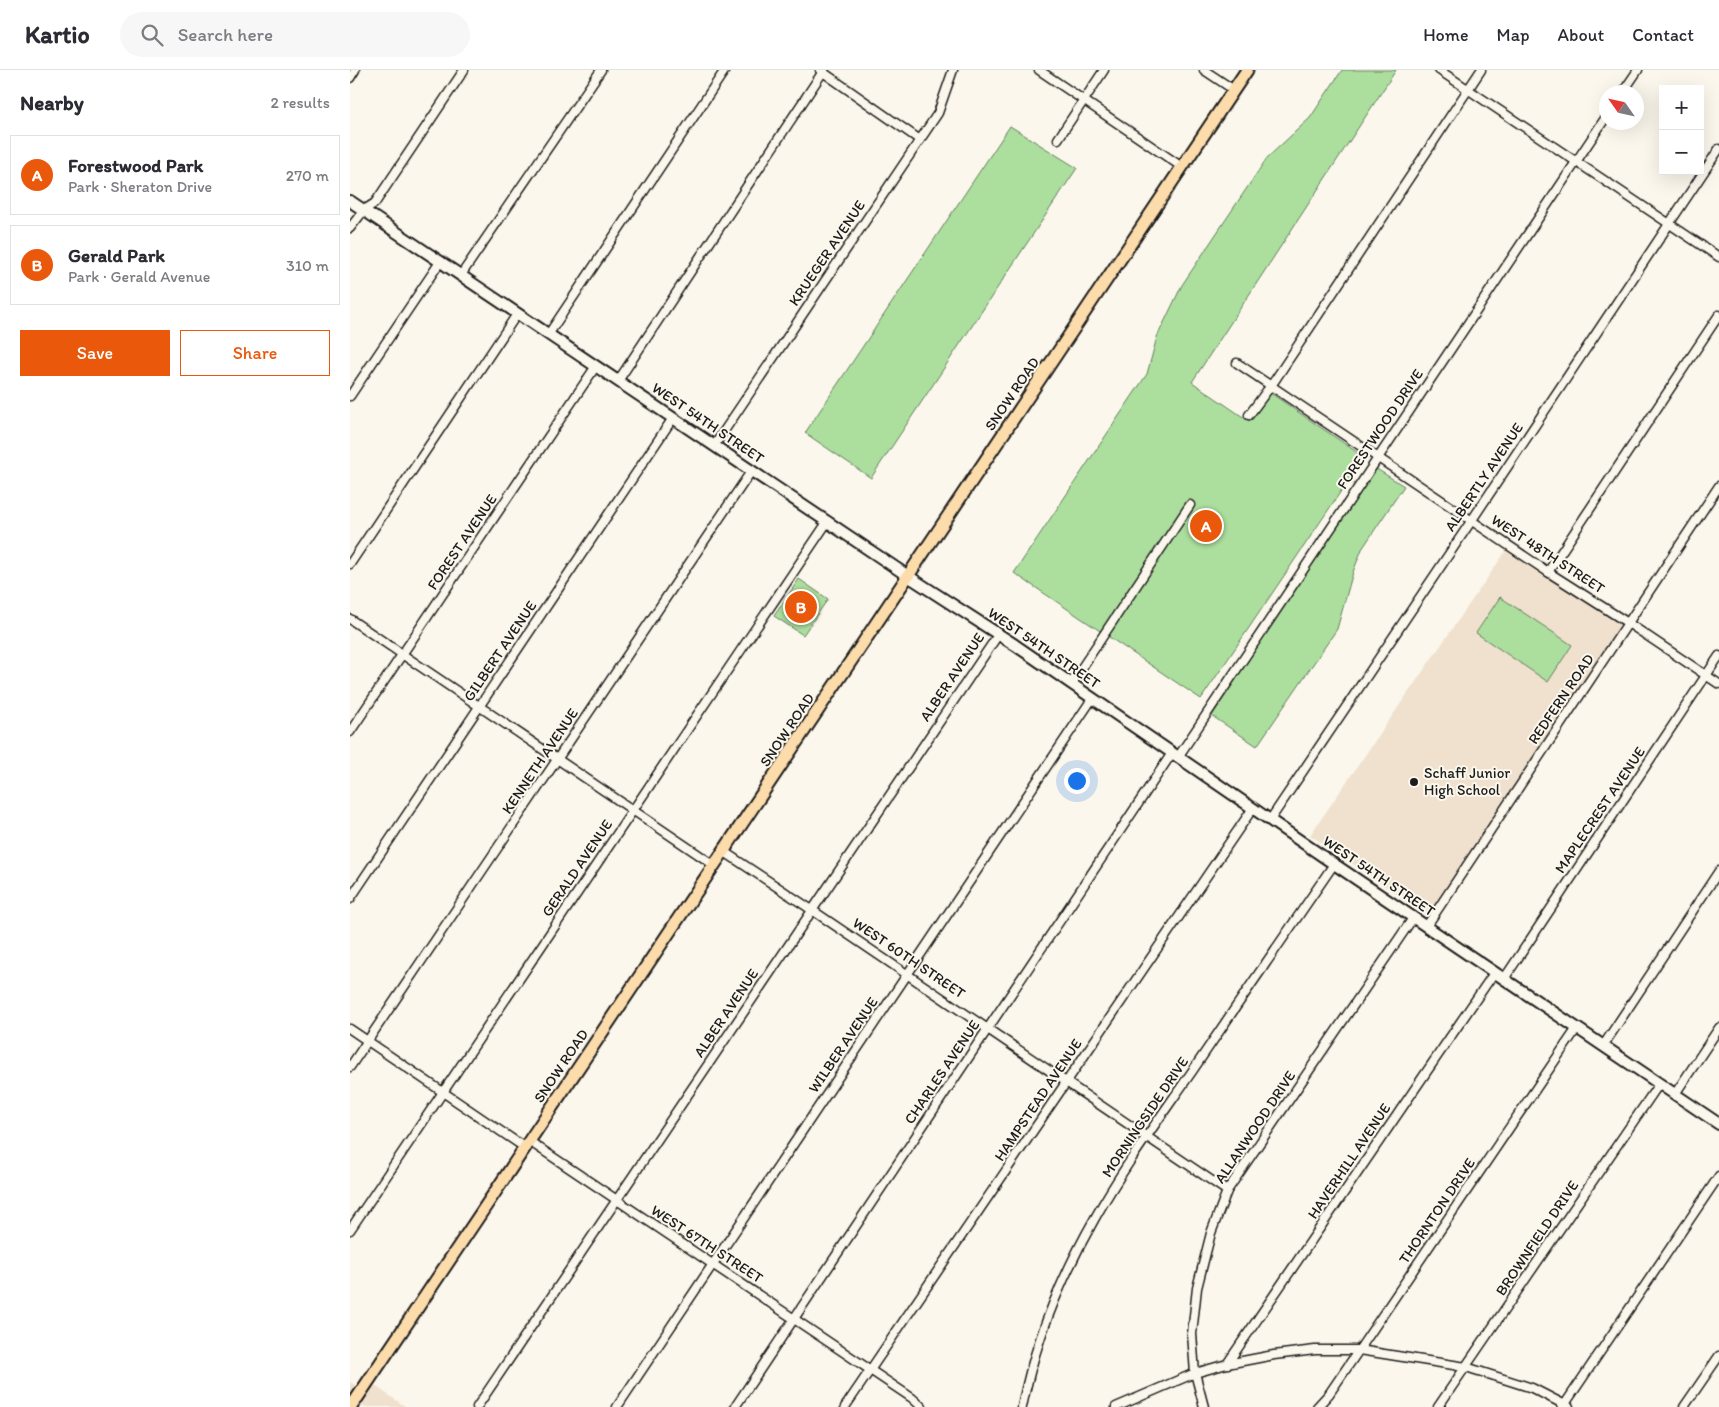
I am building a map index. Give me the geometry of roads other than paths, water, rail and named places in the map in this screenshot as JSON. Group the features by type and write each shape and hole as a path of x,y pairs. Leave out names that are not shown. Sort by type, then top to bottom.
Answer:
{"main road":[{"name":"SNOW ROAD","path":"351,1407 1247,70"}],"street":[{"path":"350,78 355,70"},
{"path":"350,228 364,210 375,203 464,70"},
{"path":"460,275 601,70"},
{"path":"548,334 725,70"},
{"name":"KRUEGER AVENUE","path":"714,446 938,113 952,70"},
{"path":"1039,70 1182,167"},
{"path":"1058,139 1104,70"},
{"path":"1204,70 1234,90"},
{"path":"1439,70 1719,257"},
{"path":"1249,415 1271,385 1481,70"},
{"path":"1628,85 1638,70"},
{"path":"618,381 822,71 920,140"},
{"name":"FORESTWOOD DRIVE","path":"1175,755 1599,128"},
{"name":"ALBERTLY AVENUE","path":"1270,820 1719,149"},
{"name":"WEST 54TH STREET","path":"350,201 1071,684 1426,927 1719,1124"},
{"path":"350,396 440,262"},
{"path":"350,564 517,314"},
{"path":"1548,572 1719,315"},
{"name":"WEST 48TH STREET","path":"1237,363 1548,572 1719,684"},
{"name":"FOREST AVENUE","path":"350,732 596,366"},
{"name":"GILBERT AVENUE","path":"350,899 673,418"},
{"name":"KENNETH AVENUE","path":"350,1067 752,470"},
{"name":"REDFERN ROAD","path":"1426,927 1719,486"},
{"path":"1071,684 1190,505"},
{"name":"GERALD AVENUE","path":"350,1230 828,522"},
{"path":"350,619 714,865"},
{"name":"ALBER AVENUE","path":"477,1407 998,635"},
{"name":"MAPLECREST AVENUE","path":"1504,979 1719,656"},
{"name":"WILBER AVENUE","path":"617,1407 1092,699"},
{"name":"CHARLES AVENUE","path":"735,1407 988,1028 1175,755"},
{"name":"HAMPSTEAD AVENUE","path":"845,1407 1253,808"},
{"name":"WEST 60TH STREET","path":"723,851 1227,1191"},
{"name":"MORNINGSIDE DRIVE","path":"1022,1407 1027,1384 1046,1324 1066,1273 1096,1217 1147,1137 1334,864"},
{"path":"1603,1046 1719,870"},
{"name":"ALLANWOOD DRIVE","path":"1204,1407 1195,1373 1192,1334 1197,1288 1211,1233 1227,1191 1413,918"},
{"name":"HAVERHILL AVENUE","path":"1227,1364 1494,972"},
{"name":"THORNTON DRIVE","path":"1317,1407 1329,1394 1577,1028"},
{"path":"1675,1094 1719,1028"},
{"name":"WEST 67TH STREET","path":"350,1029 443,1092 714,1264 912,1398 922,1407"},
{"name":"BROWNFIELD DRIVE","path":"1438,1407 1659,1084"},
{"path":"1116,1407 1195,1373 1227,1364 1274,1355 1315,1350 1359,1350 1466,1367 1532,1388 1566,1406 1719,1176"},
{"path":"1684,1407 1719,1356"}],"place":[{"name":"Forestwood Park","path":"1206,526"},
{"name":"Gerald Park","path":"801,607"},
{"name":"Schaff Junior High School","path":"1414,782"}]}
